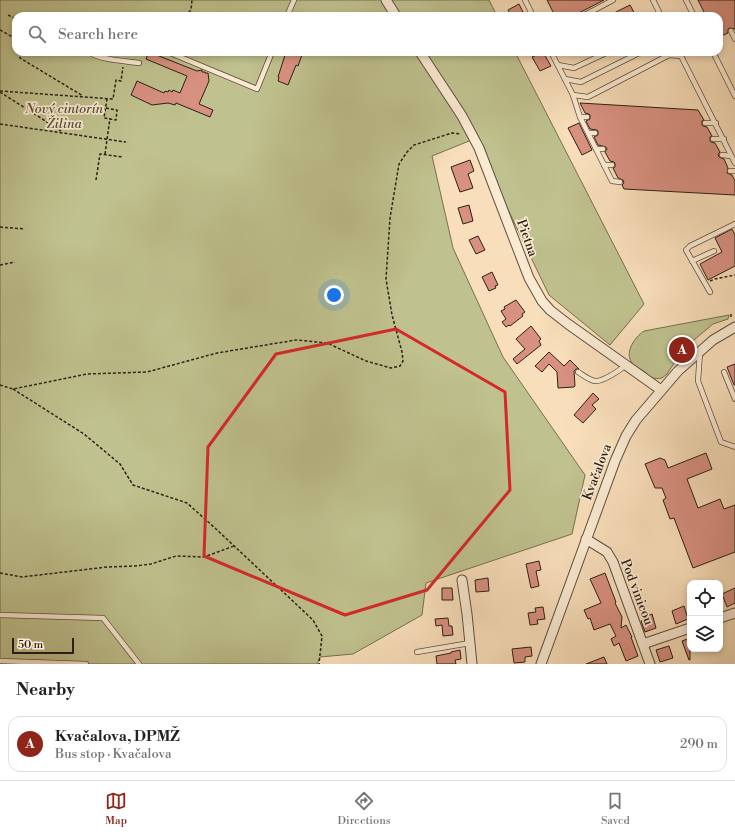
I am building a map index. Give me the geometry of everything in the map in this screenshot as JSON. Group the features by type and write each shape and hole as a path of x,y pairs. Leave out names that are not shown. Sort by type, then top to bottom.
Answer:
{"street":[{"path":"386,0 394,12"},
{"name":"Pietna","path":"423,56 472,134 485,161 523,265 535,290 550,310 661,390"},
{"name":"Kvačalova","path":"542,664 586,539 623,441 636,420 678,371 733,324"},
{"name":"Pod vinicou","path":"586,539 602,548 610,557 650,664"},
{"path":"462,580 472,664"},
{"path":"723,617 735,613"},
{"path":"643,644 687,629"}],"lane":[{"path":"289,12 294,0"},
{"path":"525,0 531,12"},
{"path":"590,12 613,0"},
{"path":"653,0 659,12"},
{"path":"686,0 692,12"},
{"path":"731,31 735,39"},
{"path":"97,56 139,63"},
{"path":"178,56 257,89 270,56"},
{"path":"553,56 573,95 580,117 612,181 620,182"},
{"path":"558,65 574,68 600,56"},
{"path":"565,79 581,82 633,56"},
{"path":"573,95 588,97 667,56"},
{"path":"681,56 735,163"},
{"path":"715,56 733,86 735,96"},
{"path":"580,117 587,118"},
{"path":"705,123 716,124"},
{"path":"588,133 595,133"},
{"path":"713,139 724,139"},
{"path":"596,149 603,149"},
{"path":"722,155 732,156"},
{"path":"604,165 612,165"},
{"path":"710,292 686,250 690,246 735,224"},
{"path":"692,262 714,251"},
{"path":"700,351 698,381 721,442 735,447"},
{"path":"578,372 595,381 600,381 625,365"},
{"path":"724,372 735,399"},
{"path":"0,615 103,618 139,664"},
{"path":"417,652 470,644"},
{"path":"0,661 86,664"}],"path":[{"path":"189,12 191,10 192,0"},
{"path":"8,15 12,17"},
{"path":"0,30 12,37"},
{"path":"19,56 20,58 84,97"},
{"path":"0,91 113,99 116,80 121,81 124,61"},
{"path":"0,91 62,132"},
{"path":"106,108 117,110 116,120 104,118 107,99"},
{"path":"105,154 110,118"},
{"path":"0,124 126,142"},
{"path":"12,389 87,374 146,372 217,353 296,340 327,342 366,361 391,368 400,366 403,361 402,352 392,315 386,279 390,218 399,164 414,145 452,133 472,134"},
{"path":"96,180 100,154 123,157"},
{"path":"0,227 25,229"},
{"path":"0,265 15,262"},
{"path":"705,284 715,279 735,275"},
{"path":"731,314 733,324"},
{"path":"0,385 12,389 84,434 120,464 133,485 186,503 313,620 322,636 319,664"},
{"path":"0,573 22,578 107,567 135,566 151,564 176,556 204,557 234,546"}],"highlighted area":[{"path":"396,329 505,392 510,490 427,590 345,615 204,556 208,447 276,354"}],"green space":[{"name":"Nový cintorín Žilina","path":"0,0 489,0 495,12 12,12 12,56 517,56 644,304 610,345 549,295 474,139 432,156 453,248 503,357 585,475 572,534 426,583 422,615 353,654 320,657 317,664 0,664"},
{"path":"729,315 728,319 713,324 676,355 678,357 667,374 662,378 657,379 650,377 636,367 630,359 629,354 634,341 644,331"}],"building":[{"path":"547,0 604,0 581,12 553,12"},
{"path":"698,0 735,0 735,29 728,29 728,33 723,35 723,12 704,12"},
{"path":"519,4 523,12 509,12 508,10"},
{"path":"630,5 634,12 616,12"},
{"path":"147,56 159,56 197,71 202,70 202,72 208,73 209,81 199,104 213,110 210,117 176,103 175,105 168,103 152,105 131,95 137,81 164,93 165,91 168,92 169,90 172,92 173,90 180,93 187,76 146,59"},
{"path":"285,56 302,56 298,66 296,65 288,85 278,81"},
{"path":"545,56 551,66 540,71 532,57"},
{"path":"580,103 698,110 704,120 702,121 702,125 707,127 712,136 710,137 710,141 715,143 720,152 718,154 719,157 724,159 728,168 727,173 732,175 735,181 735,195 624,189 622,185 624,183 623,180 618,178 613,168 615,167 615,163 610,161 605,152 607,149 606,147 598,145 594,137 598,135 598,131 590,129 586,121 590,119 590,115 585,113"},
{"path":"579,123 592,150 582,155 568,128"},
{"path":"470,160 474,171 468,174 473,188 460,192 451,167"},
{"path":"469,205 473,221 463,224 458,208"},
{"path":"732,229 735,235 735,266 708,280 700,264 722,252 715,238"},
{"path":"478,236 485,250 476,254 469,240"},
{"path":"492,272 498,285 495,286 496,288 489,291 482,277"},
{"path":"516,300 525,312 522,314 523,316 510,326 509,325 506,327 502,322 506,319 501,311 505,309 504,307"},
{"path":"531,326 541,339 539,341 541,345 517,364 513,359 525,349 516,339"},
{"path":"549,352 564,366 570,360 579,369 574,371 574,387 558,388 557,372 549,364 542,372 535,366"},
{"path":"735,364 735,385 734,385 727,367"},
{"path":"593,393 599,399 592,405 596,409 583,423 574,415"},
{"path":"706,453 712,469 687,479 698,508 720,499 724,509 735,505 735,552 693,568 674,518 670,519 663,500 666,498 662,488 655,488 645,464 660,458 665,460 668,468"},
{"path":"539,561 541,570 536,571 539,586 531,588 526,564"},
{"path":"605,573 616,602 615,603 622,617 621,628 626,625 632,637 638,656 626,661 619,643 614,646 611,639 616,636 610,624 594,630 590,618 588,619 584,610 601,603 590,579"},
{"path":"488,578 489,591 476,592 475,580"},
{"path":"442,588 452,588 453,600 442,600"},
{"path":"735,588 735,603 727,607 723,594"},
{"path":"684,606 687,619 676,624 672,611"},
{"path":"543,607 545,619 537,620 538,624 530,625 528,613 536,612 535,608"},
{"path":"652,614 656,628 645,632 641,621 646,619 645,617"},
{"path":"448,618 449,626 452,626 453,635 443,636 442,625 436,626 435,619"},
{"path":"687,639 687,652 690,652 690,660 689,660 682,641"},
{"path":"669,646 673,658 660,662 656,650"},
{"path":"531,647 532,656 525,657 525,662 514,663 512,649"},
{"path":"460,650 461,659 455,660 456,664 437,664 436,656"},
{"path":"604,657 607,664 586,664"}],"place":[{"name":"Kvačalova, DPMŽ","path":"682,350"}]}
